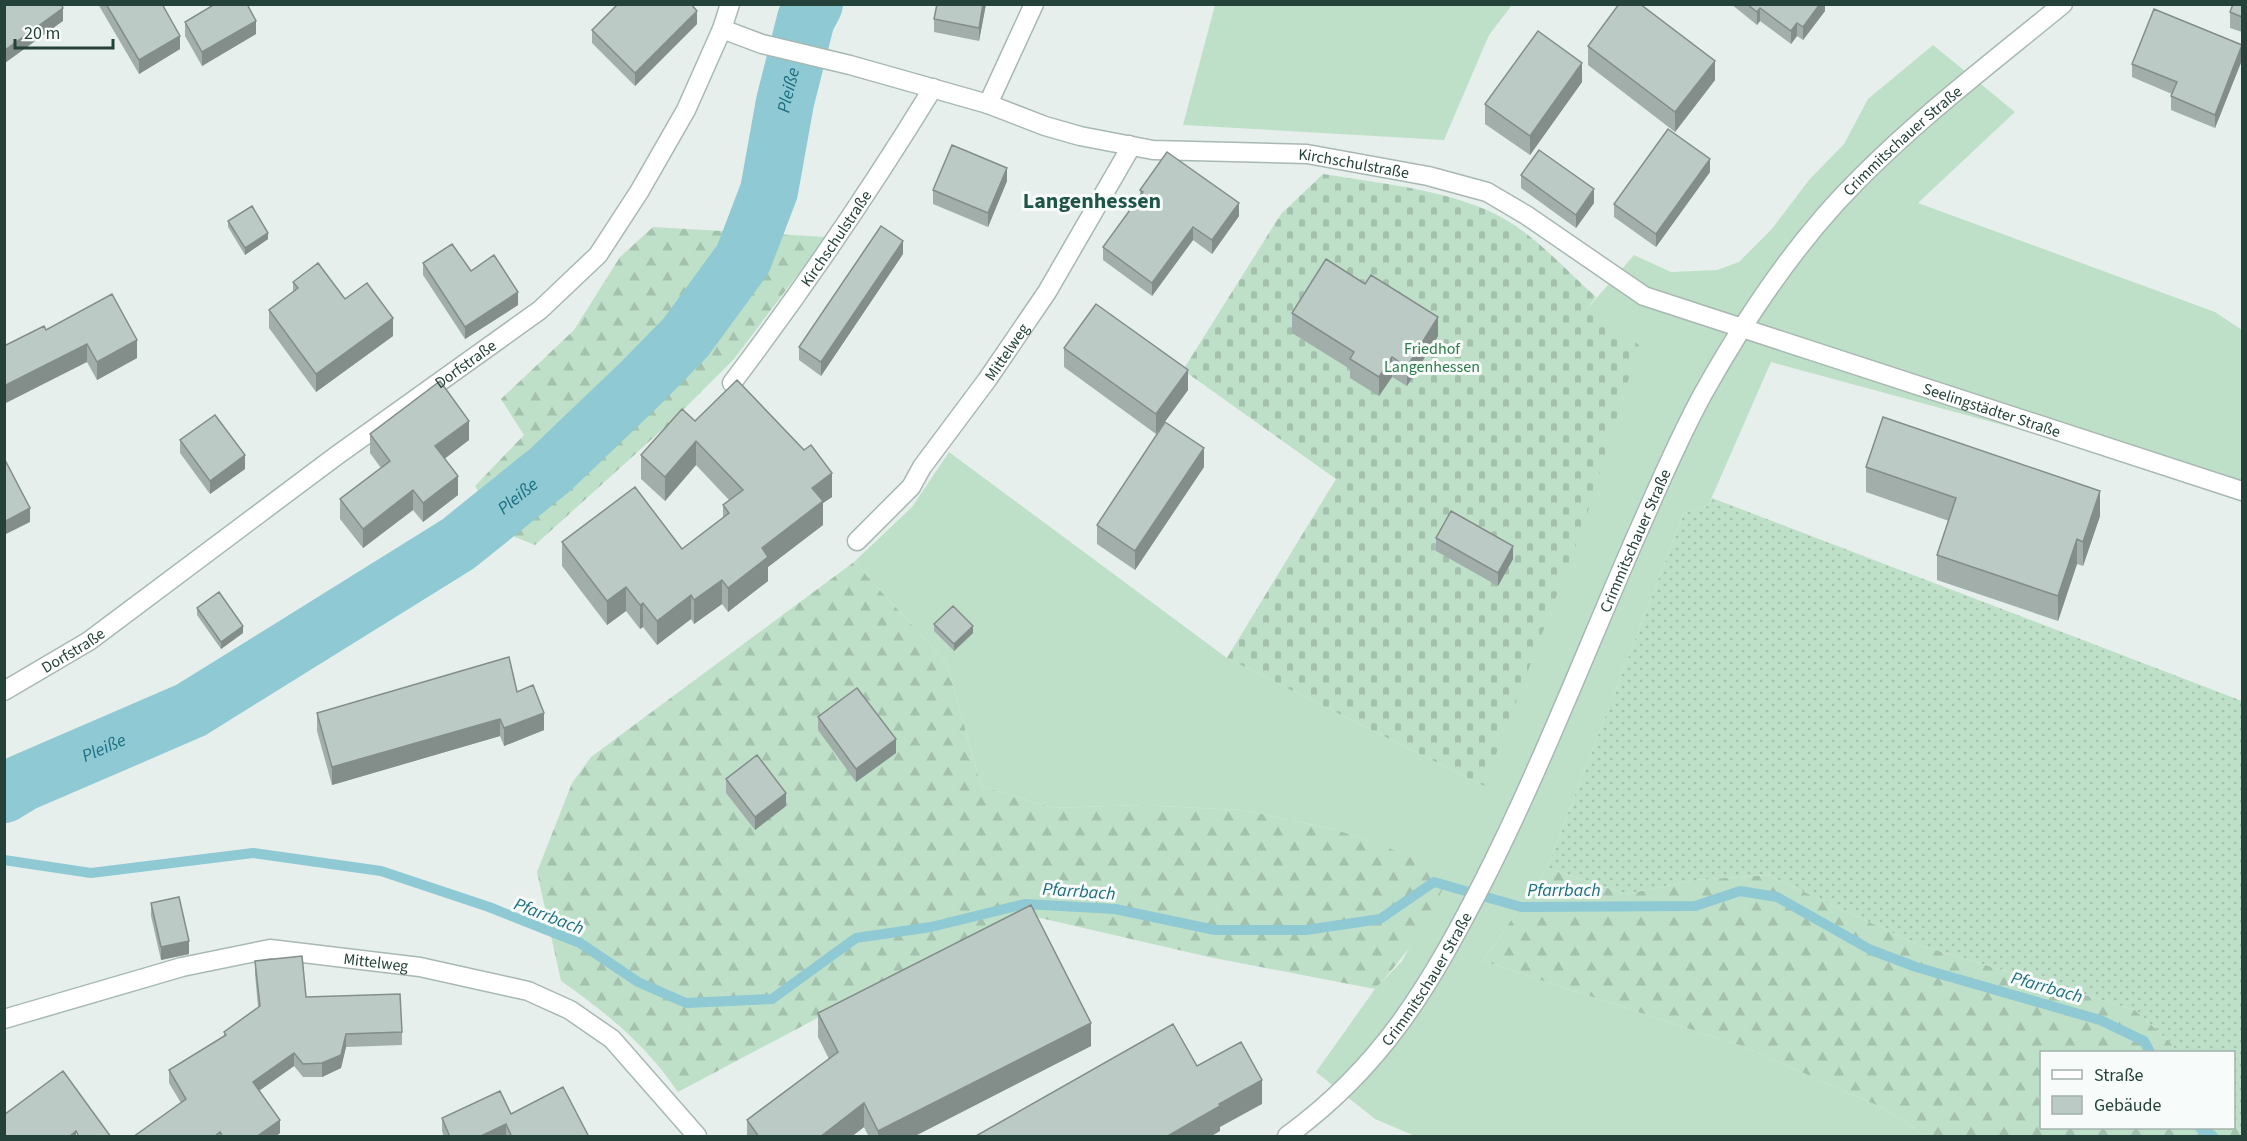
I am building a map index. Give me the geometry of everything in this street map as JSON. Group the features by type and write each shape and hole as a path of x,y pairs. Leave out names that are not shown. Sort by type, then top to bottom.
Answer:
{"street":[{"name":"Dorfstraße","path":"4,691 89,641 336,456 540,310 598,255 639,192 686,110 722,29 730,4"},
{"path":"988,104 1034,4"},
{"name":"Crimmitschauer Straße","path":"1287,1137 1322,1111 1390,1040 1431,980 1499,851 1545,752 1659,486 1702,396 1742,327 1834,204 1889,149 2063,4"},
{"name":"Kirchschulstraße","path":"722,29 762,44 850,65 988,104 1045,126 1129,145 1153,150 1192,153 1307,154 1428,176 1487,192 1526,215 1644,296 1742,327"},
{"name":"Kirchschulstraße","path":"732,382 787,310 890,158 933,88"},
{"name":"Mittelweg","path":"856,541 911,487 987,380 1047,292 1128,152 1129,145"},
{"name":"Seelingstädter Straße","path":"1742,327 2242,491"},
{"name":"Mittelweg","path":"4,1019 182,967 270,949 420,967 528,991 570,1010 612,1039 697,1137"}],"green space":[{"path":"1215,4 1512,5 1489,35 1444,140 1183,125"},
{"path":"1933,45 2015,112 1918,203 2215,312 2242,330 2242,490 1771,362 1708,506 1684,513 1547,868 1483,961 1742,1046 1883,1108 1925,1136 1415,1136 1375,1119 1316,1072 1375,989 1402,961 1450,870 1337,830 1242,810 1137,805 1053,808 981,786 947,663 854,562 912,507 949,452 1227,658 1484,786 1587,309 1634,255 1671,272 1717,270 1739,262 1771,230 1809,180 1844,144 1868,99"},
{"name":"Friedhof Langenhessen","path":"1323,174 1424,191 1474,205 1497,215 1538,243 1596,297 1587,309 1639,345 1584,524 1484,786 1227,658 1336,479 1183,370 1281,214"},
{"path":"653,227 826,237 734,359 674,419 535,545 502,532 475,486 524,435 501,399 574,330 620,257"},
{"path":"1712,498 2242,701 2242,1131 2235,1127 2235,1051 2176,1051 2170,1042 2135,1010 1919,945 1768,875 1696,880 1626,894 1547,868 1684,513 1708,506"},
{"path":"854,562 947,663 981,786 1053,808 1137,805 1242,810 1337,830 1451,870 1428,918 1409,948 1375,989 1209,957 1036,917 874,988 678,1092 653,1059 625,1031 561,981 537,872 572,783 591,757"},
{"path":"1547,868 1626,894 1696,880 1768,875 1919,945 2135,1010 2170,1042 2176,1051 2040,1051 2040,1129 2235,1129 2235,1127 2242,1131 2242,1136 1925,1136 1883,1108 1742,1046 1483,961"}],"building":[{"path":"4,4 61,4 63,8 5,50"},
{"path":"106,4 162,4 180,36 139,60"},
{"path":"215,4 247,4 256,21 202,52 185,22"},
{"path":"618,4 691,4 697,11 635,73 592,30"},
{"path":"937,4 983,4 979,28 934,19"},
{"path":"1619,4 1640,4 1715,61 1675,112 1588,46"},
{"path":"1747,4 1820,4 1803,27 1797,23 1791,31 1760,8 1757,12"},
{"path":"2233,4 2242,4 2242,17 2230,12"},
{"path":"2154,9 2242,45 2215,115 2171,96 2177,82 2132,64"},
{"path":"1538,31 1582,63 1530,136 1485,104"},
{"path":"1668,129 1710,159 1656,234 1614,204"},
{"path":"952,145 1007,168 988,213 933,190"},
{"path":"1539,150 1594,189 1576,215 1521,175"},
{"path":"1167,152 1239,203 1212,240 1193,227 1152,283 1103,247 1143,192 1140,190"},
{"path":"252,206 268,233 245,248 228,221"},
{"path":"881,226 903,241 821,362 799,347"},
{"path":"452,244 471,271 494,255 518,292 465,327 423,263"},
{"path":"1326,259 1365,284 1371,275 1438,317 1407,367 1392,357 1379,377 1350,359 1354,352 1292,313"},
{"path":"318,263 345,299 367,283 393,318 316,374 269,310 298,288 293,282"},
{"path":"112,294 137,340 97,362 87,344 4,386 4,346 44,326 46,330"},
{"path":"1096,304 1188,370 1156,414 1064,348"},
{"path":"737,380 804,450 811,445 832,473 812,488 823,501 762,548 768,557 728,588 722,580 694,600 691,595 657,621 626,587 607,601 562,542 635,487 682,549 729,513 723,505 743,490 696,441 665,477 641,455 682,409 695,421"},
{"path":"440,381 469,421 435,446 458,476 423,503 413,490 363,529 340,499 390,461 370,434"},
{"path":"215,415 245,455 210,481 180,440"},
{"path":"1883,417 2100,491 2083,542 2077,539 2058,596 1937,555 1956,498 1866,467"},
{"path":"1165,422 1204,448 1135,551 1097,525"},
{"path":"4,460 30,508 4,522"},
{"path":"1451,511 1513,546 1498,573 1436,538"},
{"path":"219,592 243,626 221,642 197,608"},
{"path":"953,606 973,626 954,644 934,624"},
{"path":"509,657 517,692 533,685 544,713 504,728 500,719 332,767 317,713"},
{"path":"857,688 896,739 856,769 818,717"},
{"path":"757,755 786,793 755,817 726,779"},
{"path":"179,897 189,941 161,947 151,903"},
{"path":"1031,905 1091,1023 878,1131 864,1103 820,1137 759,1137 747,1120 838,1052 818,1013"},
{"path":"302,956 306,997 400,994 402,1032 346,1034 341,1055 322,1063 303,1064 294,1053 253,1082 280,1120 256,1137 223,1137 220,1132 214,1137 133,1137 186,1099 169,1070 226,1035 224,1032 260,1006 255,961"},
{"path":"1173,1024 1197,1066 1241,1042 1262,1080 1166,1137 974,1137"},
{"path":"63,1071 111,1137 79,1137 76,1131 69,1137 4,1137 4,1115"},
{"path":"563,1087 589,1137 512,1137 506,1124 479,1137 450,1137 442,1118 500,1091 511,1114"}],"waterway":[{"name":"Pleiße","path":"4,794 22,783 191,710 458,544 550,470 641,383 686,337 743,259 769,191 785,102 806,19 814,4"},
{"name":"Pfarrbach","path":"4,860 91,873 253,853 381,871 489,907 580,943 638,982 686,1003 772,999 856,938 931,927 1025,904 1115,909 1215,930 1306,930 1380,919 1434,882 1521,907 1695,906 1740,891 1777,897 1871,950 1916,967 2100,1020 2144,1041 2149,1051"},
{"name":"Pfarrbach","path":"2202,1129 2213,1136"}],"district":[{"name":"Langenhessen","path":"1092,200"}]}
